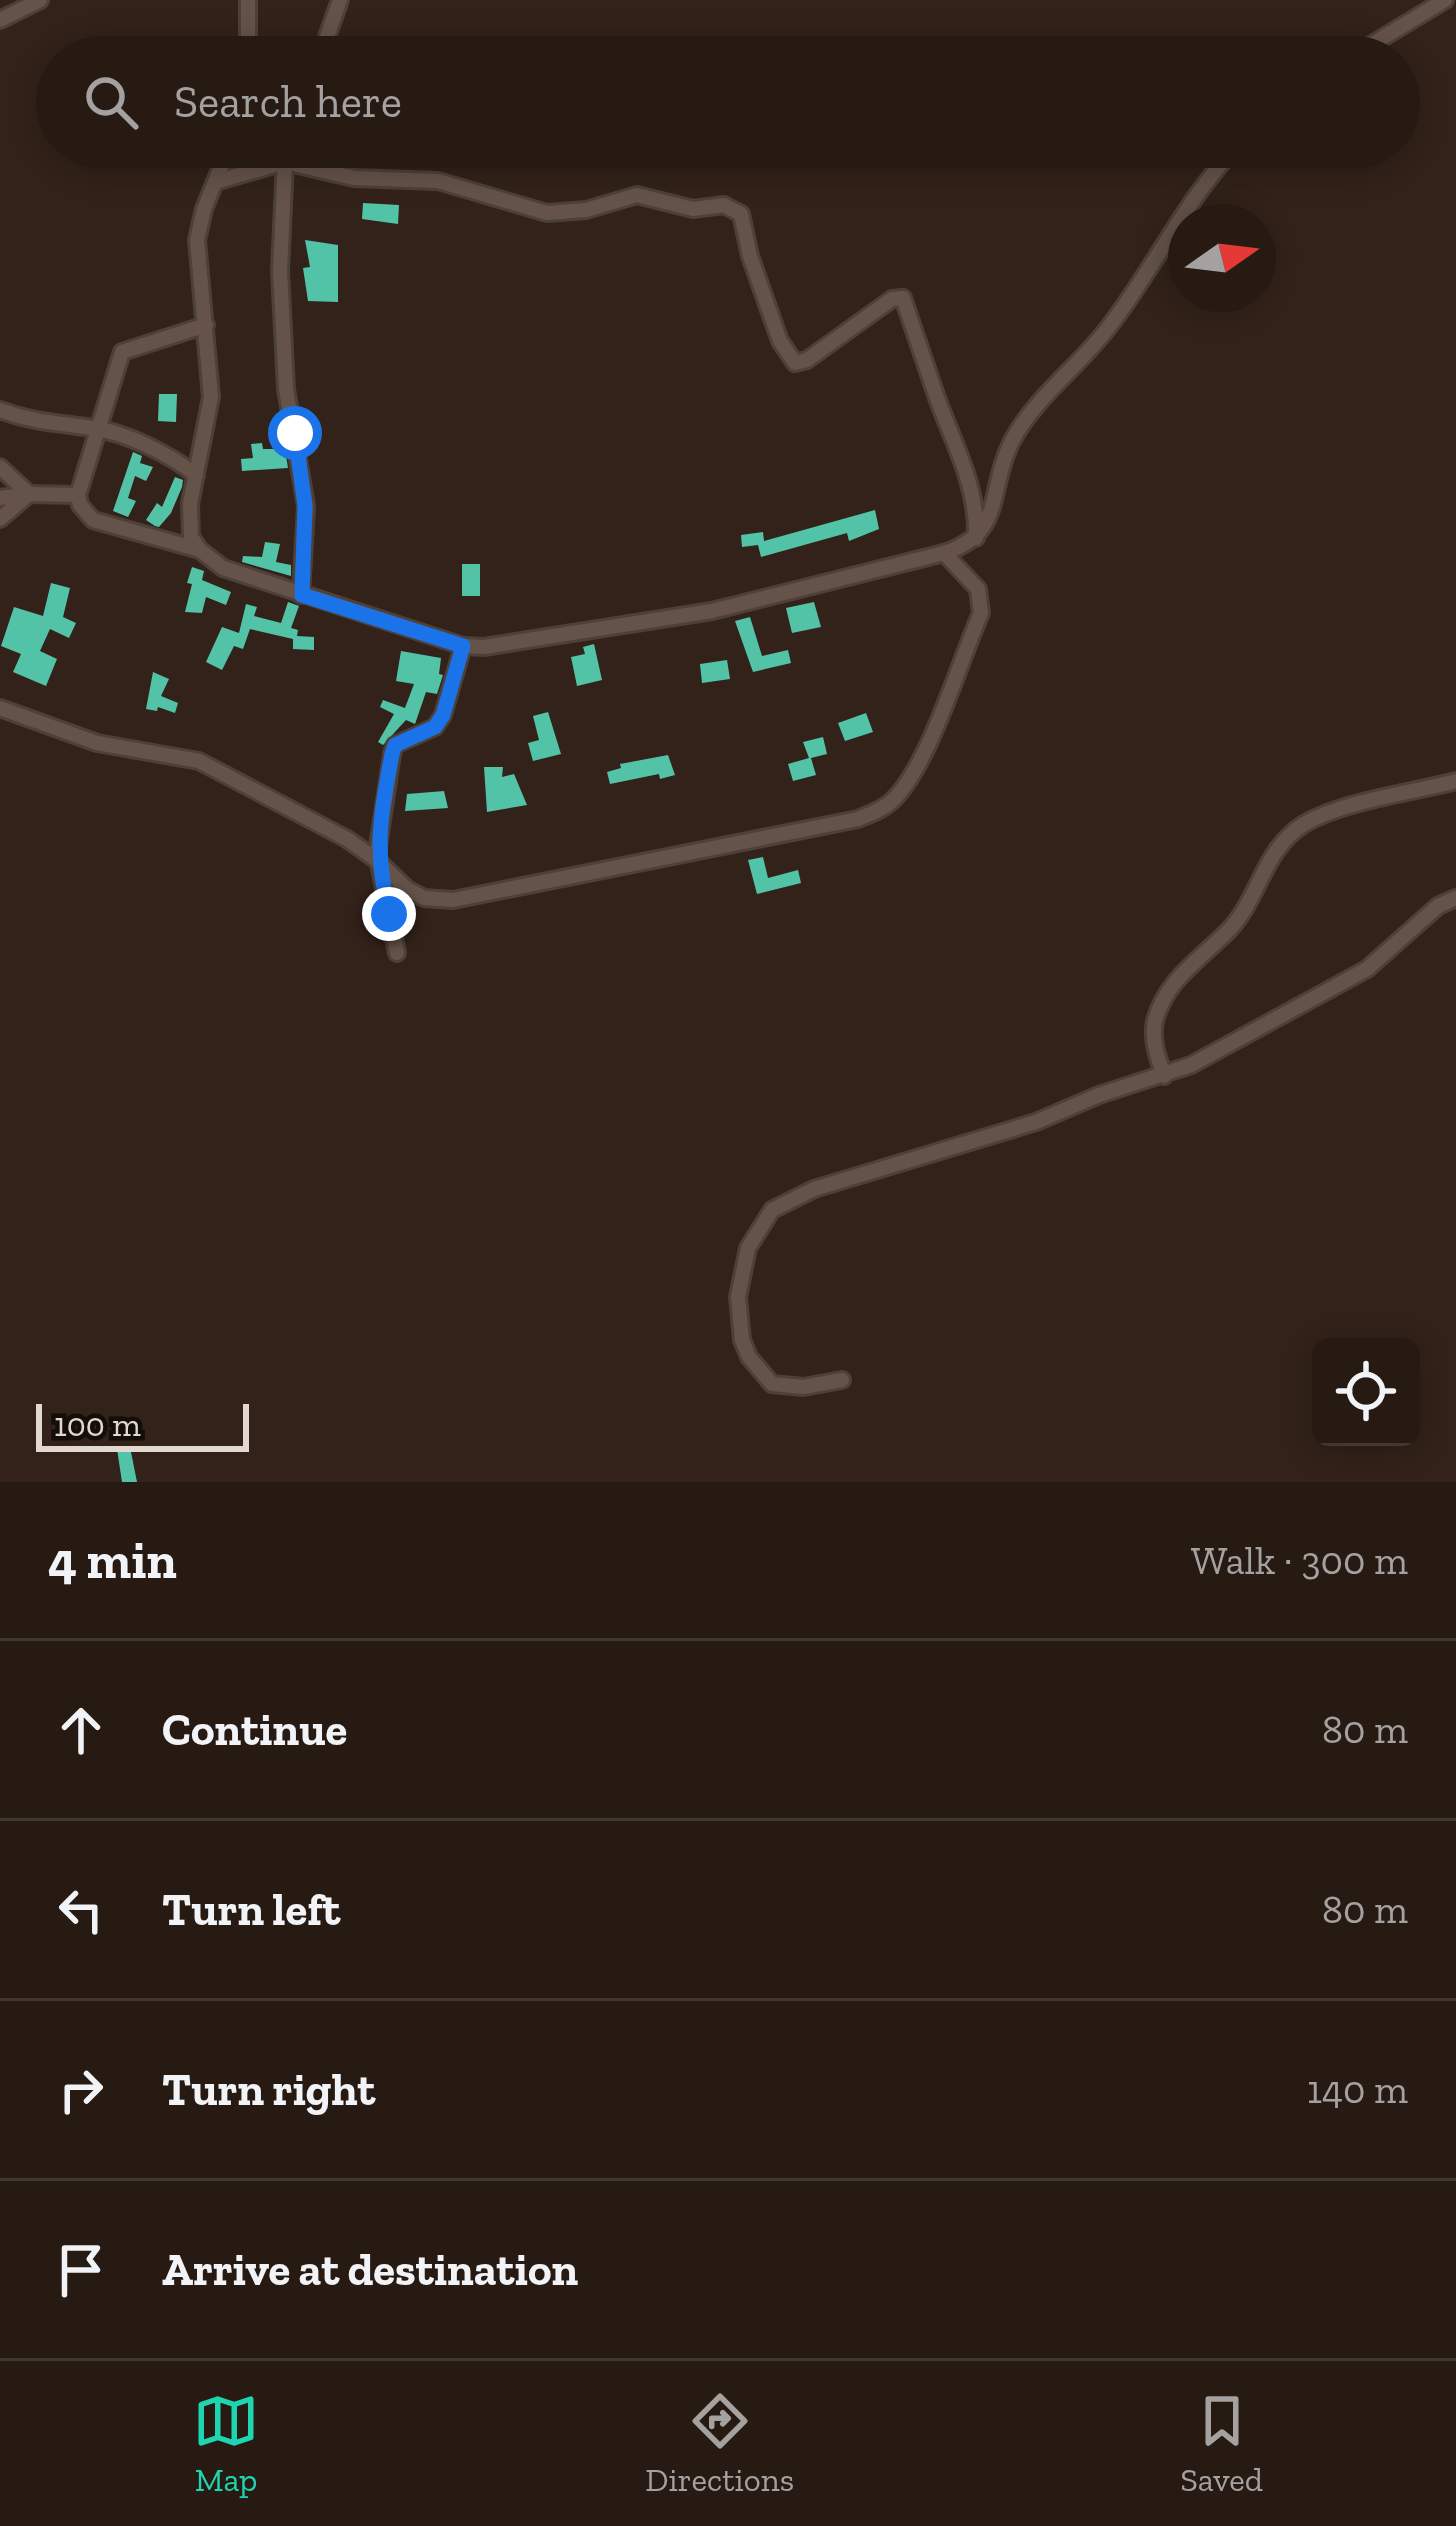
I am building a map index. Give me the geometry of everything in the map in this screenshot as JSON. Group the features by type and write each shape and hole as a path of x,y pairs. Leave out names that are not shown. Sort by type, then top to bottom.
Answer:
{"street":[{"path":"0,20 40,0"},
{"path":"248,0 248,36"},
{"path":"327,36 340,0"},
{"path":"1386,36 1445,0"},
{"path":"221,168 199,223 197,241 211,397 188,520 191,537 223,568 463,646 517,644 712,611 944,553 976,538 990,518 1014,437 1118,315 1178,219 1219,168"},
{"path":"215,182 252,168"},
{"path":"287,168 280,271 286,389 304,485 302,595"},
{"path":"326,168 354,178 438,181 547,214 586,210 637,195 693,209 724,205 735,209 741,214 750,256 780,341 795,363 808,360 892,299 903,298 959,446 975,502 976,538"},
{"path":"200,550 93,520 78,495 122,352 206,325"},
{"path":"0,410 40,424 96,428 169,456 196,475"},
{"path":"0,466 29,494"},
{"path":"0,519 29,494"},
{"path":"0,498 78,495"},
{"path":"0,708 97,743 199,761 347,838 406,889 424,898 453,900 878,812 906,784 917,765 981,613 978,589 944,553"},
{"path":"398,953 378,861 377,834 392,754 395,745 435,727 443,715 463,646"},
{"path":"1163,1076 1154,1026 1162,1003 1179,976 1232,926 1274,850 1300,826 1322,815 1456,781"},
{"path":"842,1380 803,1387 772,1384 748,1358 740,1322 741,1275 748,1248 772,1210 814,1189 1036,1121 1191,1065 1367,969 1438,906 1456,898"}],"building":[{"path":"363,203 399,205 398,224 362,219"},
{"path":"305,240 338,245 338,302 308,301 303,268 310,267"},
{"path":"159,394 177,394 176,422 158,421"},
{"path":"262,443 263,449 285,449 288,468 242,471 241,459 253,458 251,444"},
{"path":"133,452 142,456 140,463 153,467 146,481 135,476 128,498 136,501 128,517 113,511"},
{"path":"175,477 183,480 182,487 171,513 155,526 146,520 157,503 162,507"},
{"path":"875,510 879,529 849,541 847,533 761,557 758,545 742,547 741,535 763,532 764,541"},
{"path":"265,542 280,544 276,562 291,565 291,576 242,562 243,556 262,557"},
{"path":"462,564 480,564 480,596 462,596"},
{"path":"192,567 204,571 202,580 231,592 226,605 206,597 202,613 185,612"},
{"path":"51,583 70,588 63,617 76,623 69,638 50,629 40,651 57,659 46,686 13,672 21,654 1,646 14,607 43,616"},
{"path":"288,602 299,606 291,628 298,630 297,636 314,637 314,650 293,649 293,639 250,629 243,649 234,646 222,670 206,662 222,627 239,633 246,604 257,607 254,616 281,623"},
{"path":"814,602 821,627 792,633 786,608"},
{"path":"750,617 762,656 788,650 791,663 753,672 735,621"},
{"path":"594,644 602,680 577,686 571,657 585,654 583,647"},
{"path":"401,651 441,658 439,674 443,675 437,694 426,692 415,724 406,720 383,745 378,742 394,714 380,707 383,700 405,708 414,684 396,681"},
{"path":"727,660 730,679 702,683 700,664"},
{"path":"153,672 169,679 161,696 178,703 175,713 158,707 157,711 146,709"},
{"path":"548,712 561,754 533,761 528,743 539,740 533,716"},
{"path":"866,713 873,732 845,741 838,723"},
{"path":"823,737 827,754 811,758 816,775 793,781 788,764 809,758 803,742"},
{"path":"668,755 675,775 610,784 607,772 621,768 620,764"},
{"path":"484,767 503,767 502,777 514,774 527,805 487,812"},
{"path":"444,791 448,808 405,811 407,794"},
{"path":"763,857 768,878 798,870 801,883 757,894 748,860"},
{"path":"130,1447 137,1482 122,1482 117,1449"}],"route":[{"path":"295,433 305,506 302,595 463,646 443,715 435,727 395,745 392,754 377,834 389,914"}]}
